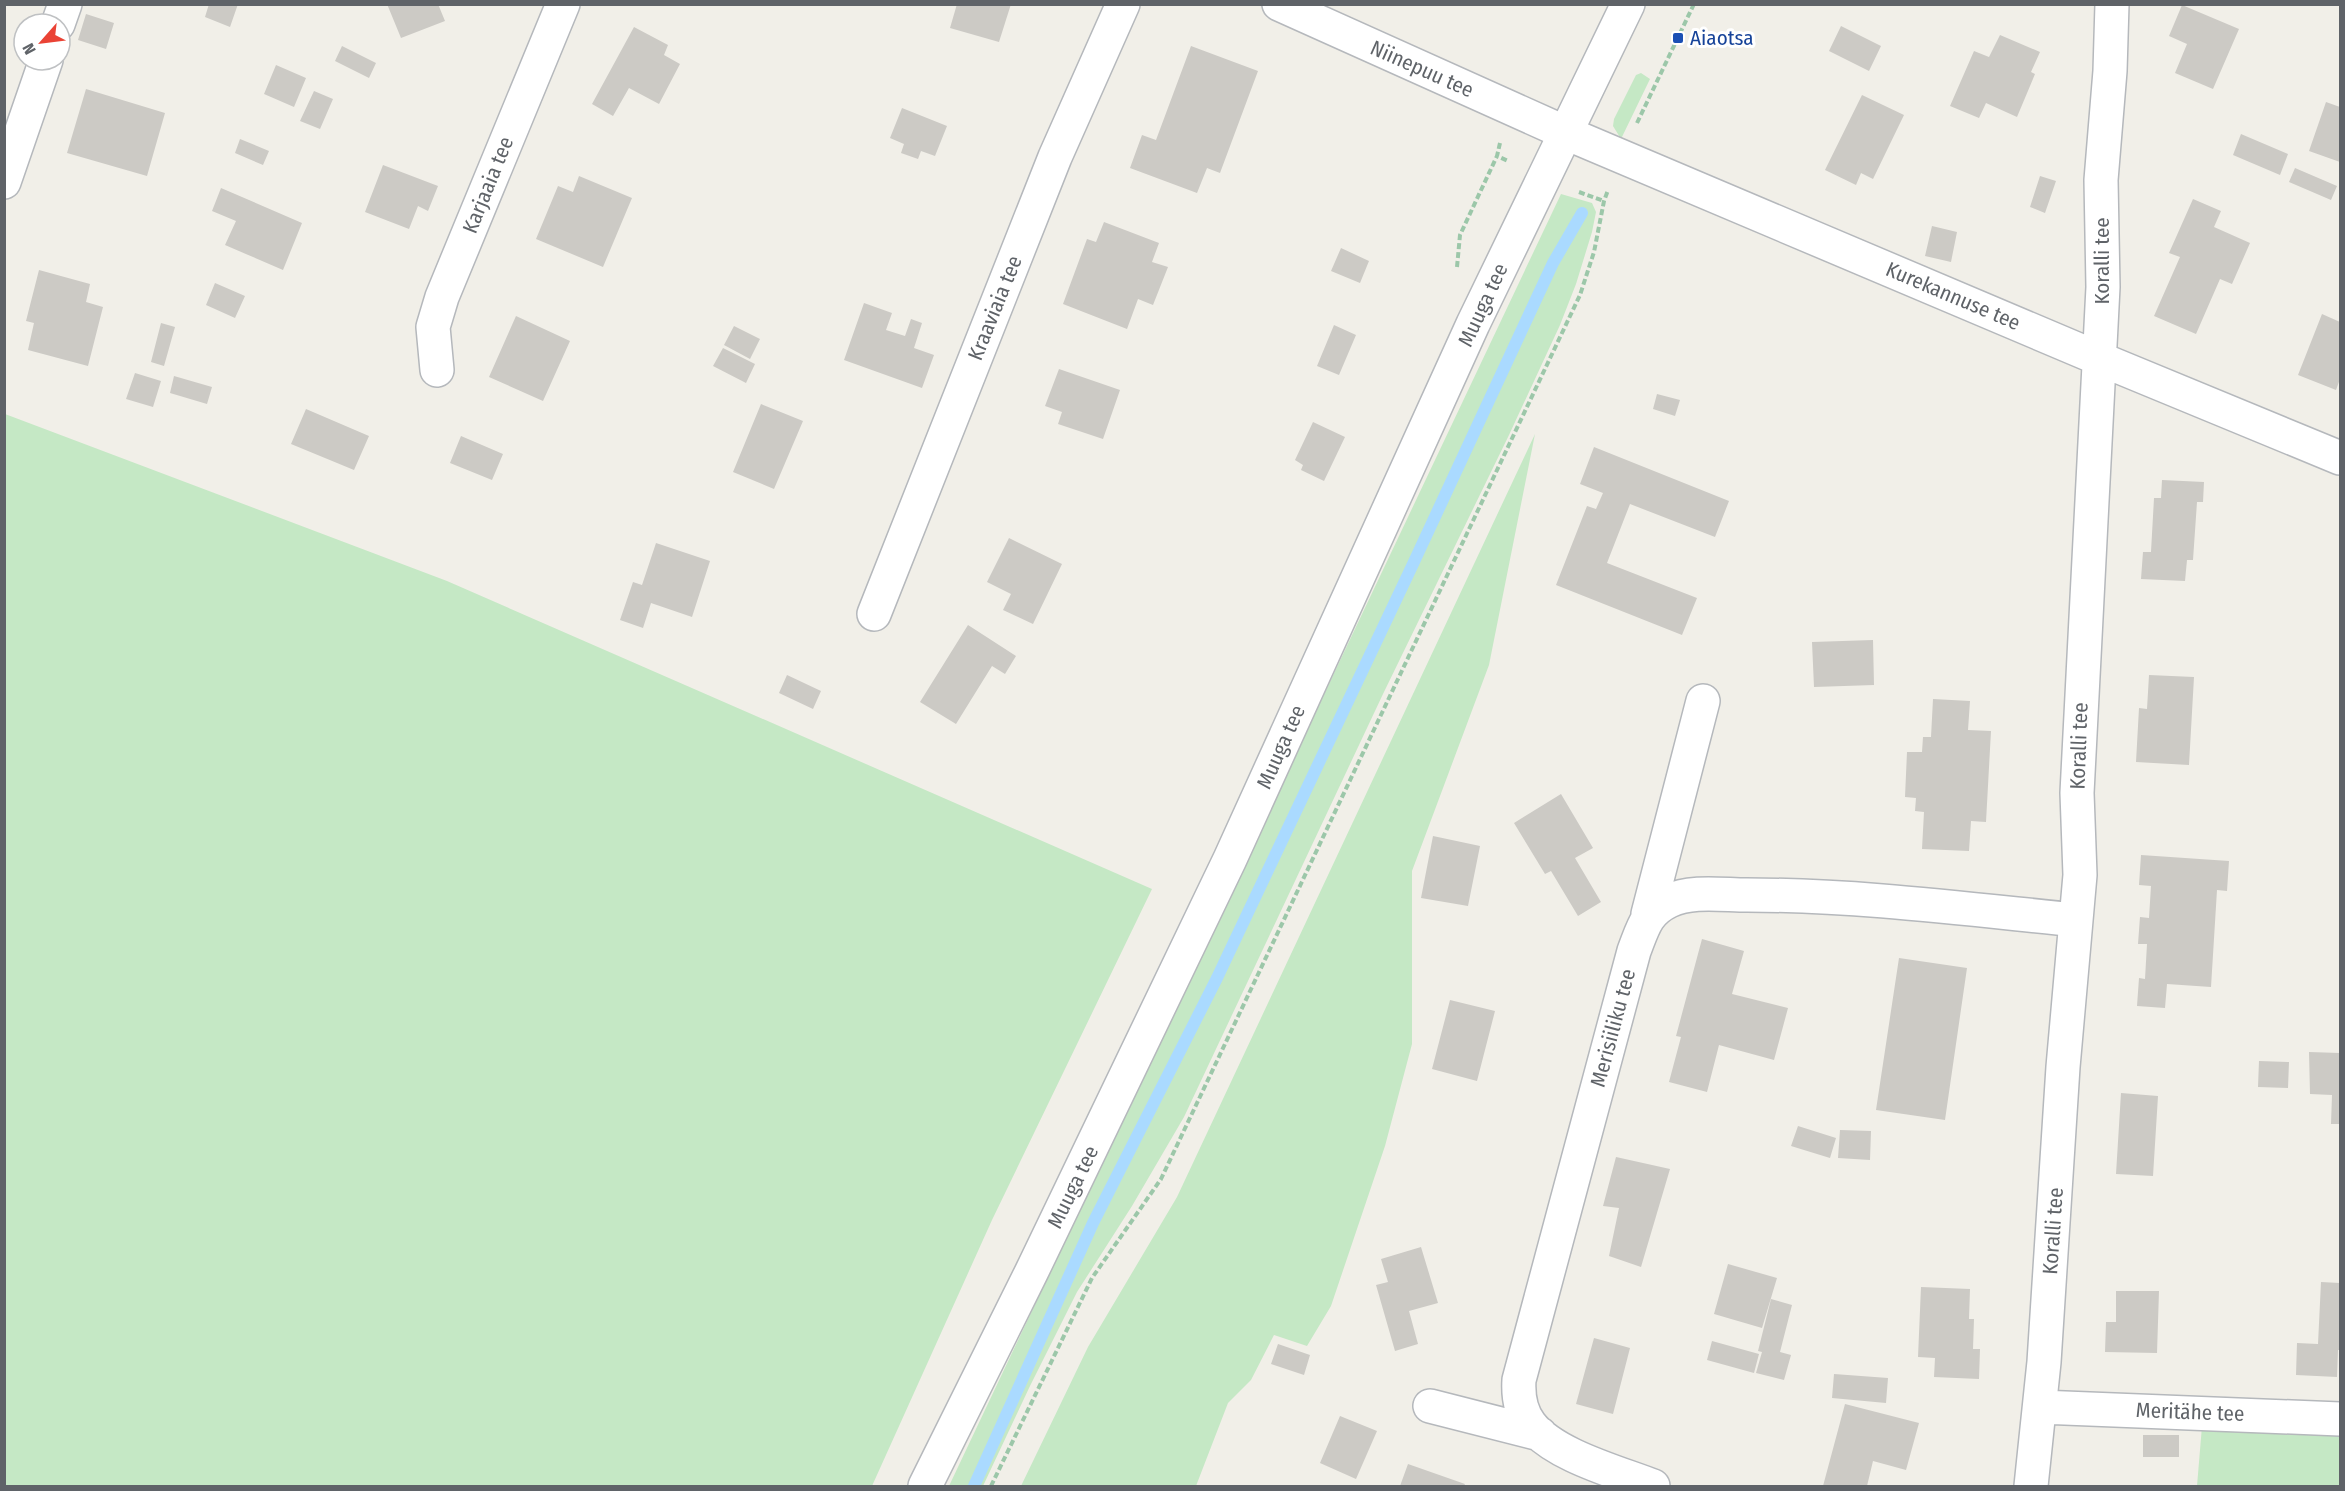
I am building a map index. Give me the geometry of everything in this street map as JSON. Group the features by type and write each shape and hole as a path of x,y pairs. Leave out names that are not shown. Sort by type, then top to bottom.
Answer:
{"street":[{"name":"Karjaaia tee","path":"437,370 433,327 442,297 563,4"},
{"name":"Kraaviaia tee","path":"874,614 1055,157 1122,4"},
{"name":"Niinepuu tee","path":"1279,4 1566,133"},
{"name":"Muuga tee","path":"925,1486 1031,1273 1230,859 1473,324 1628,4"},
{"name":"Koralli tee","path":"2031,1486 2040,1407 2080,874 2077,793 2100,359 2103,287 2101,180 2110,72 2112,4"},
{"path":"4,182 42,72"},
{"name":"Kurekannuse tee","path":"1566,133 2340,458"},
{"name":"Merisiiliku tee","path":"1653,1486 1551,1445 1529,1424 1518,1401 1518,1380 1634,951 1648,915 1703,701"},
{"path":"1648,915 1671,900 1697,895 1793,895 1900,902 2076,920"},
{"path":"1430,1406 1540,1434"},
{"name":"Meritähe tee","path":"2040,1407 2340,1419"}],"path":[{"path":"991,1486 1092,1278 1161,1179 1580,295 1594,252 1604,201 1622,156 1694,4"},
{"path":"1456,271 1460,235 1497,156"},
{"path":"1573,189 1604,201"}],"green space":[{"path":"1641,73 1650,79 1621,139 1613,126 1614,119 1636,75"},
{"path":"1561,194 1592,203 1596,212 1592,232 1560,325 1509,435 1383,694 1184,1117 1132,1206 1077,1292 983,1486 949,1486"},
{"path":"5,414 447,581 1152,889 992,1220 872,1486 5,1486"},
{"path":"1535,434 1489,665 1412,871 1412,1044 1385,1146 1331,1306 1307,1346 1274,1335 1251,1380 1228,1403 1196,1486 1021,1486 1088,1347 1177,1197"},
{"path":"2203,1414 2340,1418 2340,1486 2197,1486"}],"building":[{"path":"209,4 238,4 230,27 205,17"},
{"path":"387,4 438,4 445,21 401,38"},
{"path":"957,4 1011,4 999,42 950,28"},
{"path":"2182,5 2239,29 2213,89 2175,73 2187,44 2169,36"},
{"path":"86,14 114,23 106,49 78,40"},
{"path":"1841,26 1881,46 1869,71 1829,51"},
{"path":"634,27 668,45 664,55 680,64 659,104 629,88 613,116 592,104"},
{"path":"2000,35 2040,52 2031,72 2035,74 2017,117 1986,103 1979,118 1950,106 1974,51 1989,57"},
{"path":"342,46 376,63 369,78 335,61"},
{"path":"1191,46 1258,71 1220,173 1207,168 1197,193 1130,168 1142,135 1156,140"},
{"path":"276,65 306,78 294,107 264,94"},
{"path":"86,89 165,113 147,176 67,153"},
{"path":"314,91 333,99 320,129 300,121"},
{"path":"1862,95 1904,115 1873,179 1861,173 1856,185 1825,170"},
{"path":"2326,102 2340,107 2340,162 2309,151"},
{"path":"902,108 947,126 935,156 921,151 918,159 901,153 904,144 890,138"},
{"path":"2241,134 2288,154 2280,175 2233,155"},
{"path":"240,139 269,151 263,165 235,153"},
{"path":"383,165 438,186 428,211 418,206 409,229 365,212"},
{"path":"2295,168 2337,186 2331,200 2289,182"},
{"path":"579,176 632,198 603,267 536,239 558,186 573,192"},
{"path":"2040,176 2056,181 2045,213 2030,207"},
{"path":"221,188 302,223 283,270 225,245 236,221 212,211"},
{"path":"2193,199 2221,211 2214,227 2250,243 2232,284 2220,279 2196,334 2154,316 2180,257 2169,253"},
{"path":"1104,222 1159,243 1152,262 1168,267 1153,305 1138,299 1127,329 1063,304 1087,239 1096,242"},
{"path":"1932,226 1957,232 1951,262 1925,256"},
{"path":"1341,248 1369,261 1360,283 1331,271"},
{"path":"39,270 90,284 86,302 103,307 88,366 28,350 34,323 26,321"},
{"path":"215,283 245,296 235,318 206,305"},
{"path":"864,303 892,313 886,330 905,336 911,319 922,323 914,348 934,355 922,388 844,360"},
{"path":"2322,314 2340,322 2340,379 2336,390 2298,375"},
{"path":"516,316 570,341 543,401 489,377"},
{"path":"161,323 175,327 164,366 151,362"},
{"path":"1334,325 1356,335 1339,375 1317,366"},
{"path":"734,326 760,339 750,359 724,345"},
{"path":"723,348 755,364 746,383 713,366"},
{"path":"1059,369 1120,390 1103,439 1058,424 1062,412 1045,406"},
{"path":"135,373 161,381 153,407 126,399"},
{"path":"174,376 212,387 207,404 170,393"},
{"path":"1657,394 1680,400 1675,416 1653,409"},
{"path":"761,404 803,421 774,489 733,472"},
{"path":"306,409 369,436 354,470 291,444"},
{"path":"1313,422 1345,437 1324,481 1301,470 1303,465 1295,460"},
{"path":"461,436 503,454 492,480 450,463"},
{"path":"1594,447 1729,501 1715,537 1630,504 1607,563 1697,598 1682,635 1556,585 1587,506 1596,509 1603,493 1580,484"},
{"path":"2162,480 2204,482 2203,502 2197,502 2193,560 2187,560 2185,581 2141,579 2143,552 2151,552 2154,498 2161,498"},
{"path":"1009,538 1062,564 1033,624 1003,610 1011,594 987,582"},
{"path":"656,543 710,561 692,617 651,603 643,628 620,620 633,582 642,585"},
{"path":"968,625 1016,656 1005,674 992,666 956,724 920,702"},
{"path":"1873,640 1874,685 1814,687 1812,642"},
{"path":"787,675 821,691 813,709 779,693"},
{"path":"2149,675 2194,677 2189,765 2136,762 2139,708 2147,709"},
{"path":"1933,699 1970,701 1968,730 1991,731 1986,822 1971,821 1969,851 1922,849 1924,812 1915,811 1916,798 1905,797 1907,752 1922,752 1923,737 1931,737"},
{"path":"1561,794 1593,848 1575,858 1601,902 1578,916 1551,871 1545,874 1514,823"},
{"path":"1433,836 1480,846 1468,906 1421,898"},
{"path":"2141,855 2229,861 2227,891 2217,890 2211,987 2167,984 2165,1008 2137,1006 2139,978 2145,979 2147,944 2138,944 2140,917 2149,918 2151,886 2139,885"},
{"path":"1702,939 1744,951 1732,994 1788,1008 1774,1060 1719,1045 1707,1092 1669,1082 1681,1037 1676,1036"},
{"path":"1899,958 1967,968 1945,1120 1876,1110"},
{"path":"1450,1000 1495,1011 1477,1081 1432,1069"},
{"path":"2309,1052 2340,1053 2340,1124 2331,1124 2332,1095 2310,1094"},
{"path":"2259,1061 2289,1062 2288,1088 2258,1087"},
{"path":"2121,1093 2158,1096 2153,1176 2116,1174"},
{"path":"1798,1126 1836,1138 1830,1158 1791,1146"},
{"path":"1840,1130 1871,1131 1870,1160 1838,1158"},
{"path":"1616,1157 1670,1169 1641,1267 1609,1256 1619,1208 1603,1206"},
{"path":"1421,1247 1438,1303 1409,1311 1418,1344 1395,1351 1376,1285 1388,1282 1381,1259"},
{"path":"1728,1264 1777,1278 1762,1328 1714,1314"},
{"path":"2321,1282 2340,1283 2340,1350 2338,1350 2337,1377 2296,1375 2297,1343 2318,1344"},
{"path":"1921,1287 1970,1289 1969,1319 1974,1319 1973,1349 1980,1349 1979,1379 1934,1377 1935,1358 1918,1357"},
{"path":"2116,1291 2159,1291 2157,1353 2105,1352 2106,1322 2116,1322"},
{"path":"1771,1299 1792,1305 1780,1352 1791,1355 1784,1380 1756,1373 1762,1352 1758,1351"},
{"path":"1594,1338 1630,1348 1613,1414 1576,1404"},
{"path":"1712,1341 1759,1354 1754,1373 1707,1360"},
{"path":"1278,1344 1310,1355 1304,1375 1271,1364"},
{"path":"1834,1374 1888,1378 1886,1403 1832,1398"},
{"path":"1845,1404 1919,1423 1906,1470 1873,1461 1867,1486 1823,1486"},
{"path":"1340,1416 1377,1431 1356,1479 1320,1463"},
{"path":"2143,1435 2179,1435 2179,1457 2143,1457"},
{"path":"1408,1464 1465,1484 1464,1486 1400,1486"}],"waterway":[{"path":"974,1486 1093,1223 1217,978 1553,263 1582,213"}],"place":[{"name":"Aiaotsa","path":"1678,38"}]}
